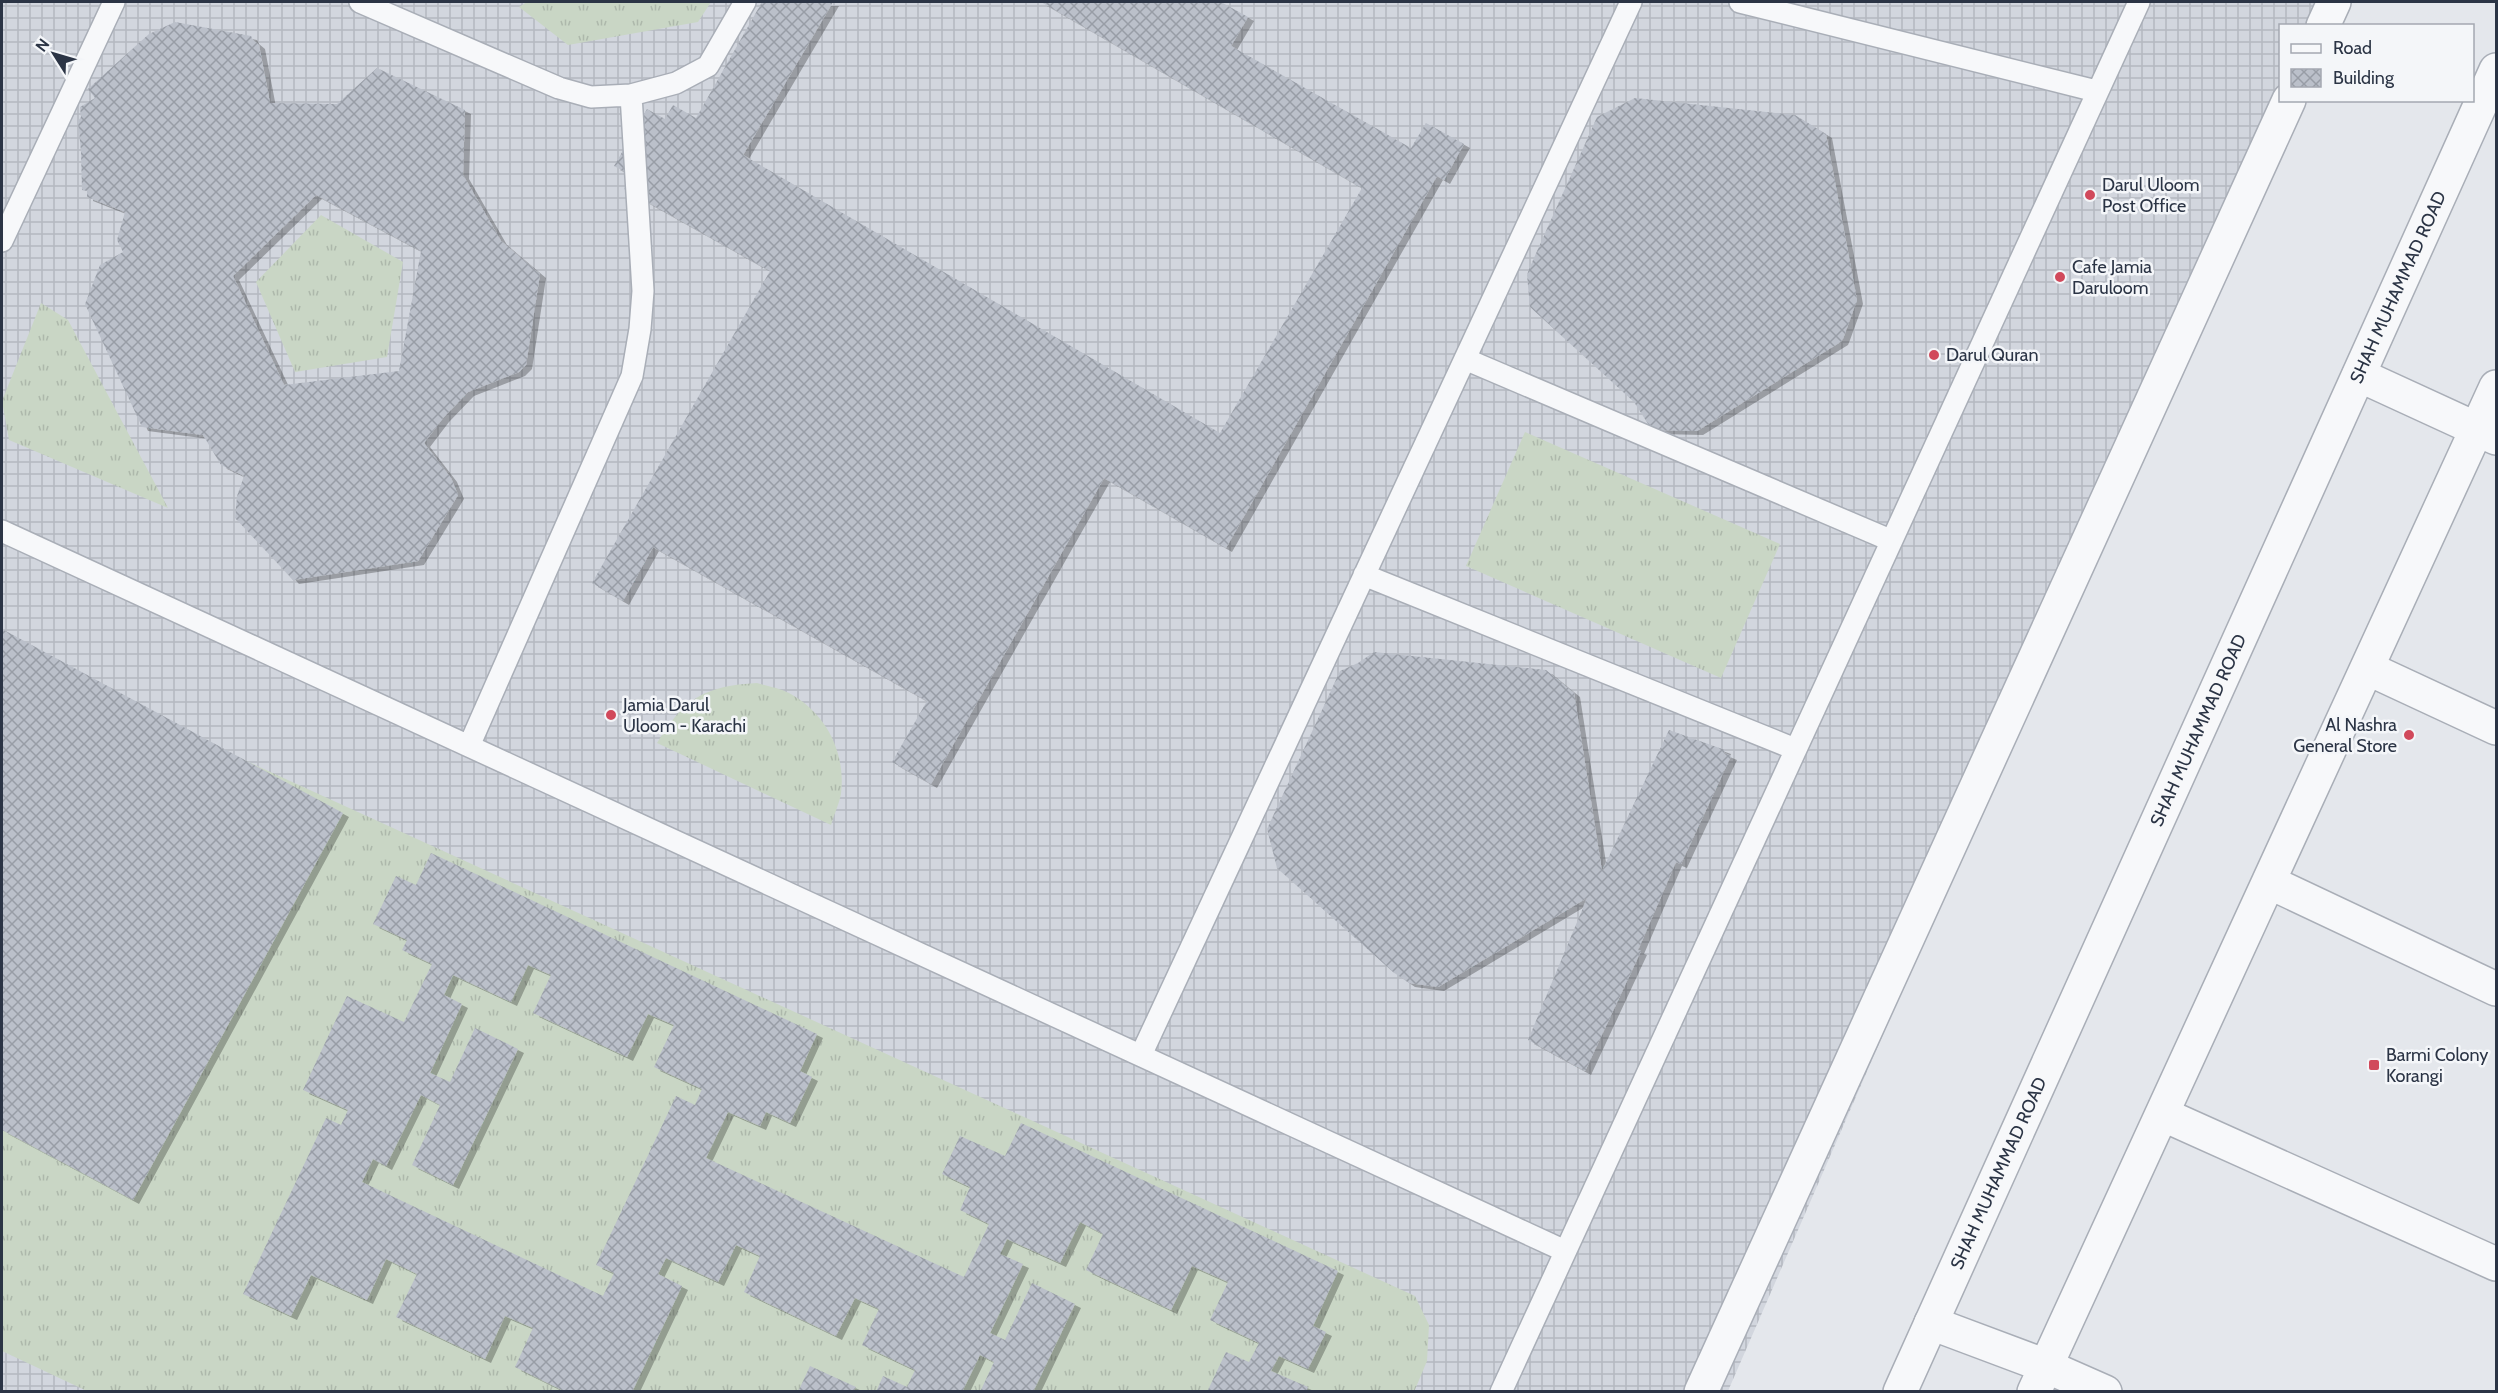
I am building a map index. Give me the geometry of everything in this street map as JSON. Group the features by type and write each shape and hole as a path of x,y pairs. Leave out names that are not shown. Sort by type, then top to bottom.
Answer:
{"street":[{"path":"2324,24 2334,2"},
{"name":"SHAH MUHAMMAD ROAD","path":"1900,1392 2496,70"},
{"path":"1701,1392 2288,102"},
{"path":"2358,375 2487,434"},
{"path":"2040,1379 2367,668 2487,434 2496,387"},
{"path":"2367,668 2496,728"},
{"path":"2269,882 2496,989"},
{"path":"2162,1114 2496,1264"},
{"path":"1931,1323 2040,1379 2105,1392"}],"lane":[{"path":"2,242 114,2"},
{"path":"360,2 559,87 591,97 631,95 676,83 708,66 745,2"},
{"path":"1141,1055 1631,2"},
{"path":"1740,2 2096,91"},
{"path":"1501,1392 2096,91 2139,2"},
{"path":"469,746 632,376 640,329 643,291 631,95"},
{"path":"1465,359 1890,540"},
{"path":"2,531 1565,1251"},
{"path":"1364,575 1795,749"}],"shaded area":[{"path":"2,2 2332,2 2322,24 2279,24 2279,102 2289,102 1728,1391 2,1392"}],"green space":[{"path":"527,2 711,2 698,22 568,45 519,7"},
{"path":"321,215 403,262 387,357 295,372 256,282"},
{"path":"41,303 68,320 168,508 9,440 2,401"},
{"path":"1525,432 1780,544 1721,678 1466,566"},
{"path":"2,649 1415,1296 1429,1325 1427,1361 1414,1392 89,1392 2,1351"},
{"path":"757,683 778,688 802,701 813,711 831,735 842,778 841,794 831,825 657,743 677,715 698,697 723,687"}],"building":[{"path":"762,2 833,2 743,155 1220,433 1362,188 1041,2 1221,2 1248,17 1231,46 1411,148 1426,123 1464,144 1444,180 1437,176 1226,548 1104,478 931,784 892,762 927,701 653,547 623,601 592,583 770,271 624,189 631,175 614,166 647,109 665,119 673,105 696,118"},
{"path":"175,22 251,36 259,45 270,103 337,104 377,68 465,110 463,175 501,241 540,274 526,365 519,372 468,392 443,418 424,443 451,478 458,495 418,561 293,580 235,518 237,496 244,476 221,465 203,435 142,427 85,304 100,265 123,252 117,240 125,212 87,197 87,191 82,190 78,121 81,117 80,107 95,98 88,89 149,34","holes":["316,195 421,251 399,371 284,385 233,276"]},
{"path":"1635,98 1795,115 1826,134 1857,300 1842,341 1697,431 1652,430 1634,402 1530,307 1527,275 1529,269 1597,117"},
{"path":"2,629 343,813 133,1200 2,1130"},
{"path":"1374,652 1546,670 1574,693 1602,871 1669,730 1725,750 1724,753 1731,756 1681,864 1676,862 1638,950 1641,951 1585,1071 1528,1040 1587,898 1438,987 1409,983 1393,972 1277,868 1267,829 1340,671"},
{"path":"431,853 817,1034 800,1071 812,1077 790,1123 766,1112 760,1126 728,1112 706,1158 964,1277 989,1224 960,1210 970,1187 942,1174 960,1136 1005,1156 1021,1123 1338,1271 1313,1326 1326,1332 1308,1369 1279,1356 1271,1371 1308,1387 1306,1392 1207,1392 1226,1352 1249,1362 1259,1343 1210,1320 1228,1282 1192,1266 1171,1310 1086,1270 1103,1234 1080,1222 1060,1263 1007,1239 1000,1254 1023,1264 990,1333 1005,1340 1032,1283 1075,1304 1033,1392 980,1392 994,1362 980,1355 962,1392 876,1392 883,1376 907,1387 915,1370 862,1345 879,1309 855,1298 836,1336 744,1292 760,1256 736,1245 718,1282 666,1258 658,1274 682,1286 632,1392 566,1392 515,1367 533,1328 505,1316 485,1359 396,1317 417,1274 386,1259 367,1300 311,1275 291,1316 243,1294 326,1118 341,1125 348,1110 303,1090 347,996 404,1022 432,964 402,950 407,940 373,924 396,876 416,885","holes":["528,965 551,975 533,1013 627,1057 648,1014 674,1025 654,1067 702,1089 695,1105 676,1096 596,1265 614,1273 603,1296 362,1182 373,1159 386,1166 421,1095 440,1105 412,1165 453,1185 518,1049 475,1028 450,1082 430,1073 462,1004 444,995 453,975 511,1002"]},
{"path":"810,1366 856,1387 853,1392 798,1392"}],"place":[{"name":"Darul Uloom Post Office","path":"2090,195"},
{"name":"Cafe Jamia Daruloom","path":"2060,277"},
{"name":"Darul Quran","path":"1934,355"},
{"name":"Jamia Darul Uloom - Karachi","path":"611,715"},
{"name":"Al Nashra General Store","path":"2409,735"},
{"name":"Barmi Colony Korangi","path":"2374,1065"}]}
